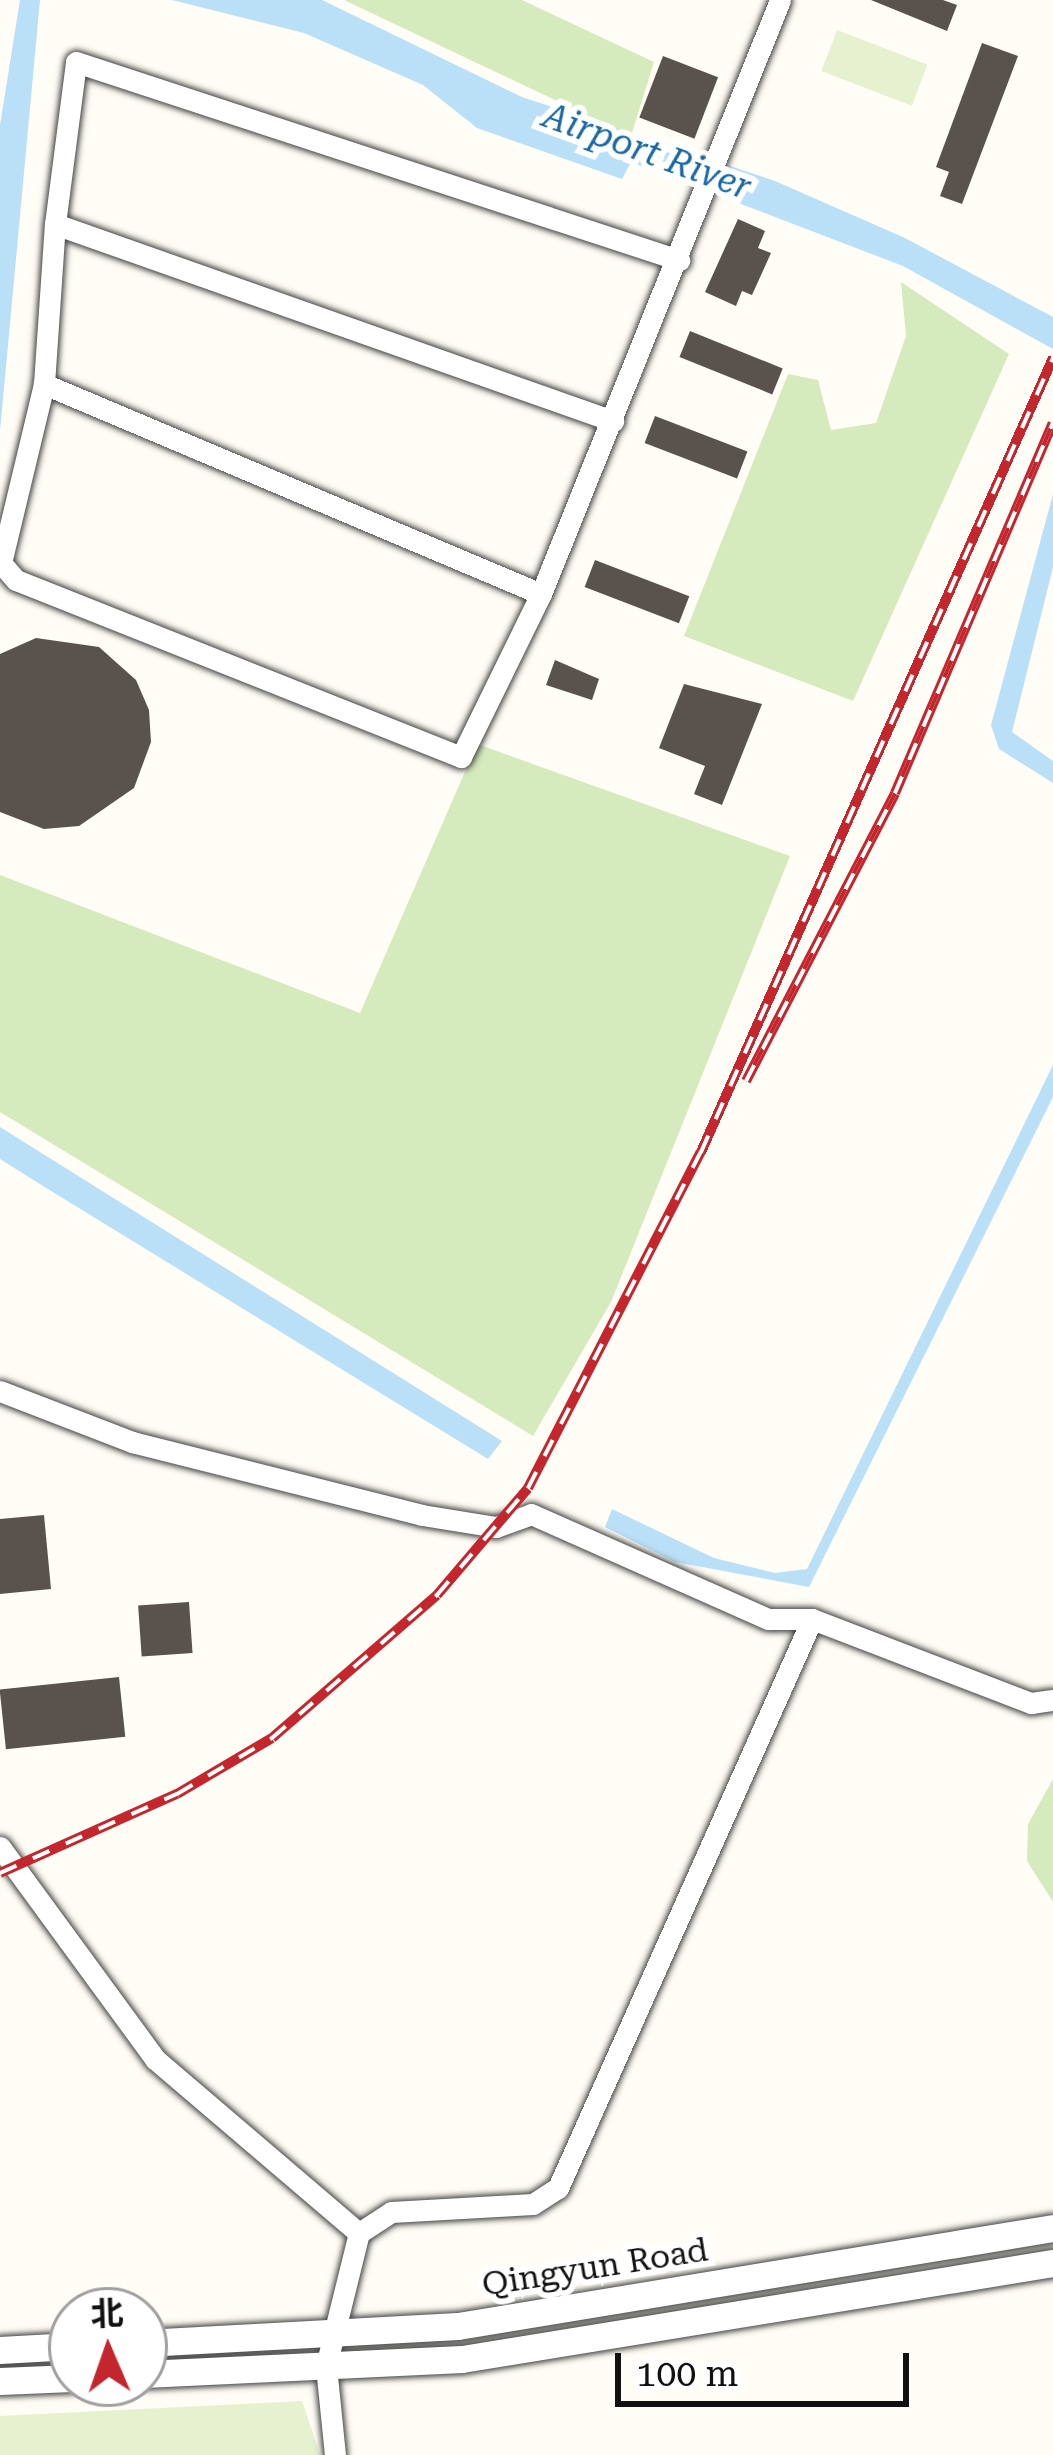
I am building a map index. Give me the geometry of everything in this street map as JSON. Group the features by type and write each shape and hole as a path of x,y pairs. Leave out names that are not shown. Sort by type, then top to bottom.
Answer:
{"street":[{"path":"683,251 76,62 55,224 44,384 1,563 46,595 461,757 542,594 683,251 780,0"},
{"path":"55,224 613,421"},
{"path":"44,384 542,594"},
{"path":"0,1391 132,1442 422,1516 496,1527 531,1514 768,1619 812,1619 1031,1703 1053,1700"},
{"path":"335,2455 326,2366 358,2233 409,2208 533,2204 558,2188 812,1619"},
{"path":"0,1847 155,2059 358,2233"},
{"name":"Qingyun Road","path":"168,2342 458,2326 1053,2228"},
{"path":"168,2373 462,2359 1053,2264"},
{"path":"0,2350 48,2347"},
{"path":"0,2381 48,2379"}],"green space":[{"path":"344,0 522,0 654,62 631,136"},
{"path":"837,30 928,65 912,106 821,71"},
{"path":"901,282 1009,354 853,701 684,636 788,374 818,380 831,430 876,423 906,336"},
{"path":"477,744 790,856 611,1302 533,1436 0,1112 0,875 360,1013"},
{"path":"1053,1779 1053,1902 1027,1861 1028,1824"},
{"path":"302,2401 320,2455 0,2455 0,2416"}],"water":[{"path":"20,0 40,0 0,431 0,125"},
{"name":"Airport River","path":"172,0 322,0 522,97 775,181 905,238 1053,317 1053,349 903,266 631,162 622,179 477,128 423,85 304,33"},
{"path":"1053,494 1053,567 1012,732 1053,761 1053,783 999,749 991,725"},
{"path":"1053,1065 1053,1097 809,1587 675,1562 605,1527 612,1509 714,1558 775,1573 807,1569"},
{"path":"0,1127 502,1441 488,1459 43,1186 0,1159"}],"building":[{"path":"871,0 943,0 957,5 947,31"},
{"path":"982,43 1018,56 962,204 940,196 949,172 936,167"},
{"path":"663,56 718,77 694,139 639,118"},
{"path":"738,219 765,231 758,248 771,253 752,295 742,291 736,306 705,292"},
{"path":"690,331 783,368 772,394 680,357"},
{"path":"655,416 747,451 737,479 645,443"},
{"path":"595,560 689,596 679,623 585,587"},
{"path":"36,638 99,647 136,680 149,710 151,742 134,788 79,826 44,829 0,812 0,654"},
{"path":"555,660 599,679 592,700 546,685"},
{"path":"684,684 762,704 722,805 694,794 705,766 659,748"},
{"path":"44,1515 51,1589 0,1594 0,1519"},
{"path":"189,1602 193,1653 142,1656 138,1606"},
{"path":"119,1677 125,1737 6,1749 0,1690"}],"railway":[{"path":"0,1873 177,1794 272,1738 437,1595 528,1488 701,1152 1053,358"},
{"path":"746,1081 895,793 1053,423"}]}
